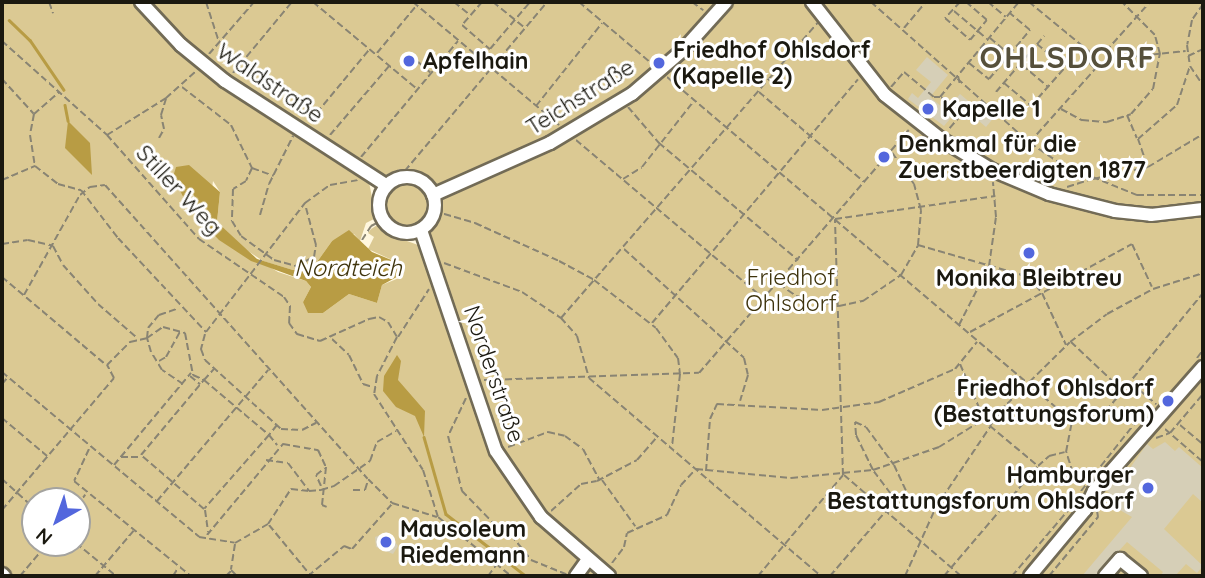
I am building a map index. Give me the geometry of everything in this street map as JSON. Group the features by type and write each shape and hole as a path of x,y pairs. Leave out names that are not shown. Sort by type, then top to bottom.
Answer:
{"street":[{"name":"Waldstraße","path":"141,2 201,64 299,130 376,176 392,182 420,180 433,195"},
{"name":"Teichstraße","path":"433,195 568,133 622,100 660,71 726,2"},
{"path":"813,2 863,73 885,95 941,138 992,170 1049,194 1127,213 1203,209"},
{"path":"392,182 378,206 383,220 404,234 421,230 434,211 433,195"},
{"name":"Norderstraße","path":"421,230 435,260 496,451 541,517 587,561 607,575"},
{"path":"1040,574 1085,510 1089,488 1138,440 1153,418 1203,367"},
{"path":"1105,576 1120,559 1141,576"},
{"path":"574,576 587,561"}],"path":[{"path":"49,2 53,13"},
{"path":"206,2 219,43"},
{"path":"107,135 181,86 254,2"},
{"path":"225,81 292,2"},
{"path":"313,2 418,89"},
{"path":"413,2 765,300"},
{"path":"454,2 471,15"},
{"path":"482,2 462,25 490,49 530,2"},
{"path":"494,2 525,28"},
{"path":"392,182 547,2"},
{"path":"579,2 1072,421"},
{"path":"692,2 714,17"},
{"path":"697,6 700,2"},
{"path":"871,2 958,75 1030,143 1090,179 1137,195 1203,195"},
{"path":"876,6 879,2"},
{"path":"904,28 926,2"},
{"path":"960,2 946,18 970,40 987,20 966,2"},
{"path":"988,2 1006,17"},
{"path":"940,97 1019,2"},
{"path":"1029,2 1091,53"},
{"path":"1061,109 1094,122 1127,115 1153,89 1160,54 1155,35 1139,16 1122,2"},
{"path":"1106,51 1139,16 1148,2"},
{"path":"1203,4 1192,20 1187,45 1190,66 1203,85"},
{"path":"376,54 417,5"},
{"path":"953,10 1048,87"},
{"path":"968,62 989,79 1030,30 1010,13"},
{"path":"561,318 821,17"},
{"path":"536,106 603,22"},
{"path":"996,92 1044,36"},
{"path":"355,163 458,40"},
{"name":"Stiller Weg","path":"2,41 107,135 184,225 284,297 290,306 289,323 297,334 308,340 331,338 379,317 388,322 397,337"},
{"path":"1037,44 1065,67"},
{"path":"1187,45 1194,50"},
{"path":"1090,63 1091,53 1096,49 1106,51"},
{"path":"1188,56 1194,50 1203,49"},
{"path":"260,215 274,176 299,130 370,50"},
{"path":"1106,51 1110,59"},
{"path":"1110,59 1187,51"},
{"path":"409,54 431,73"},
{"path":"1030,143 1096,69 1105,68 1110,59"},
{"path":"1004,83 1031,106 1065,67 1090,63"},
{"path":"1090,63 1096,69"},
{"path":"323,144 390,65"},
{"path":"1138,139 1177,105 1190,66"},
{"path":"885,95 904,72 934,97 940,97 961,115 941,138"},
{"path":"651,323 863,73"},
{"path":"958,75 960,85"},
{"path":"2,79 34,114"},
{"path":"181,86 231,125 252,168 274,176"},
{"path":"59,91 34,114 30,135 35,166 58,184 83,193 180,307 206,332"},
{"path":"758,91 865,183"},
{"path":"159,138 164,129 160,115 166,98"},
{"path":"622,100 659,143 798,261"},
{"path":"623,180 642,167 695,100"},
{"path":"1127,115 1147,167"},
{"path":"574,576 531,560 511,535 500,530 462,491 448,436 474,383 699,373 730,341 917,121"},
{"path":"1049,194 1090,179 1147,167 1203,134"},
{"path":"778,284 807,299 839,306 863,301 901,275 918,245 921,210 914,184 891,152"},
{"path":"2,179 35,166"},
{"path":"252,168 246,181 233,189 232,221 241,236 264,256 291,266 312,260 316,245 305,203"},
{"path":"959,325 989,266 995,241 992,170"},
{"path":"317,423 291,430 277,425 214,369 201,349 206,332 305,203 330,185 376,176"},
{"path":"23,295 83,193 105,185 219,317 392,503 438,517 511,576"},
{"path":"835,219 921,210 995,197"},
{"path":"434,211 517,240 594,280 651,323 669,342 680,374 672,447"},
{"path":"758,576 843,475 835,219"},
{"path":"362,240 383,220"},
{"path":"2,244 28,240 53,246 63,265 98,304 138,338 147,338 163,327 181,329"},
{"path":"969,333 1132,244 1153,289"},
{"path":"918,245 1029,277 1042,293 1066,346"},
{"path":"622,247 730,341 744,358 747,375 740,402"},
{"path":"435,260 522,292 561,318 585,352 589,378 821,576"},
{"path":"905,576 919,541 953,478 1005,406 1070,342 1107,314 1153,289 1203,273"},
{"path":"2,277 107,365 114,378 2,510"},
{"path":"374,387 397,337 425,293 440,280"},
{"path":"1106,411 1203,293"},
{"path":"180,307 156,318 147,338 157,361 183,384"},
{"path":"157,361 166,357 181,329"},
{"path":"113,466 190,374 188,342 181,329"},
{"path":"107,365 138,338"},
{"path":"331,338 349,355 363,384 374,387 396,430 423,470 438,517"},
{"path":"706,471 712,411 725,401 841,409 898,396 960,364 978,341"},
{"path":"1070,342 1122,390"},
{"path":"960,364 985,420"},
{"path":"141,456 214,369"},
{"path":"156,502 268,370"},
{"path":"2,372 192,532 235,543 268,524 291,489 309,491 334,486 370,461 377,442 396,430"},
{"path":"190,374 204,380 269,435 278,446 318,450 326,467 322,505 327,507"},
{"path":"190,374 201,384"},
{"path":"2,384 8,377"},
{"path":"1129,382 1157,405"},
{"path":"1138,440 1170,433 1203,394"},
{"path":"696,469 791,478 873,470 894,465 964,435 1005,406"},
{"path":"1040,574 1098,517 1089,488 1073,473 1066,452 1072,421 1079,415 1106,411 1135,423 1153,418 1203,461"},
{"path":"2,418 47,457"},
{"path":"857,421 866,426 894,465 910,499 908,509 897,502 873,470 856,435 857,421"},
{"path":"1012,576 1089,488 1135,423"},
{"path":"1178,424 1203,444"},
{"path":"204,509 277,425"},
{"path":"990,426 1038,466"},
{"path":"496,451 548,432 565,436 583,449 600,480 636,527"},
{"path":"541,517 580,484 600,480 637,460 658,436"},
{"path":"205,537 278,446"},
{"path":"80,487 74,481 90,447"},
{"path":"944,576 1038,466 1049,456 1066,452"},
{"path":"120,457 141,456 204,509 208,533"},
{"path":"267,460 296,469 309,491"},
{"path":"322,489 316,482 316,475 326,467"},
{"path":"607,575 624,547 627,533 667,515 681,485 696,469"},
{"path":"843,475 961,576"},
{"path":"2,479 21,497"},
{"path":"353,490 365,490 369,479"},
{"path":"91,498 191,576"},
{"path":"268,524 310,576 344,546 352,549 392,503"},
{"path":"830,576 886,511"},
{"path":"95,576 135,530"},
{"path":"226,576 231,570 235,543"},
{"path":"91,555 116,576"},
{"path":"20,576 36,557"},
{"path":"488,576 497,564"},
{"path":"173,576 178,568"},
{"path":"231,570 237,576"}],"green space":[{"name":"Friedhof Ohlsdorf","path":"2,2 1203,2 1203,576 2,576","holes":["400,169 419,172 434,187 439,217 421,246 390,235 379,224 368,233 374,237 368,249 401,264 399,278 382,285 377,303 349,294 323,313 303,302 311,287 306,281 278,272 207,228 213,181 220,192 217,222 239,245 263,261 293,270 312,269 332,241 354,234 360,241 366,223 376,218 369,182"]},
{"path":"406,183 415,184 422,189 427,196 427,214 422,221 415,226 406,227 397,226 390,221 385,214 384,205 385,196 390,189 397,184"}],"water":[{"path":"68,121 90,143 92,175 65,148"},
{"name":"Nordteich","path":"189,165 220,192 217,222 257,259 293,270 312,269 332,241 349,230 372,252 401,264 404,273 382,285 377,303 349,294 323,313 308,313 303,302 311,287 306,281 251,261 219,240 190,210 173,177 176,167"},
{"path":"397,355 401,361 398,380 425,411 424,437 415,416 396,407 383,391 384,376"}],"building":[{"path":"927,57 948,75 930,97 942,107 945,103 949,107 960,94 985,115 989,111 995,116 986,127 961,106 944,126 908,99 912,93 918,98 931,82 916,70"},
{"path":"1165,442 1175,451 1179,447 1203,468 1203,503 1193,494 1164,529 1203,566 1197,573 1186,564 1175,576 1160,576 1163,572 1127,542 1096,576 1082,576 1132,517 1108,503 1113,496 1107,491 1123,473 1125,475 1147,444 1153,449"},
{"name":"Mausoleum Riedemann","path":"387,532 398,546 393,554 376,547 375,537"}],"waterway":[{"path":"9,20 30,40 64,90"},
{"path":"65,105 68,121"},
{"path":"424,437 446,514 526,576"}],"place":[{"name":"Apfelhain","path":"409,61"},
{"name":"Friedhof Ohlsdorf (Kapelle 2)","path":"659,63"},
{"name":"Kapelle 1","path":"928,109"},
{"name":"Denkmal für die Zuerstbeerdigten 1877","path":"884,157"},
{"name":"Monika Bleibtreu","path":"1029,253"},
{"name":"Friedhof Ohlsdorf (Bestattungsforum)","path":"1168,401"},
{"name":"Hamburger Bestattungsforum Ohlsdorf","path":"1148,488"},
{"name":"Mausoleum Riedemann","path":"386,542"}],"district":[{"name":"OHLSDORF","path":"1068,57"}]}
